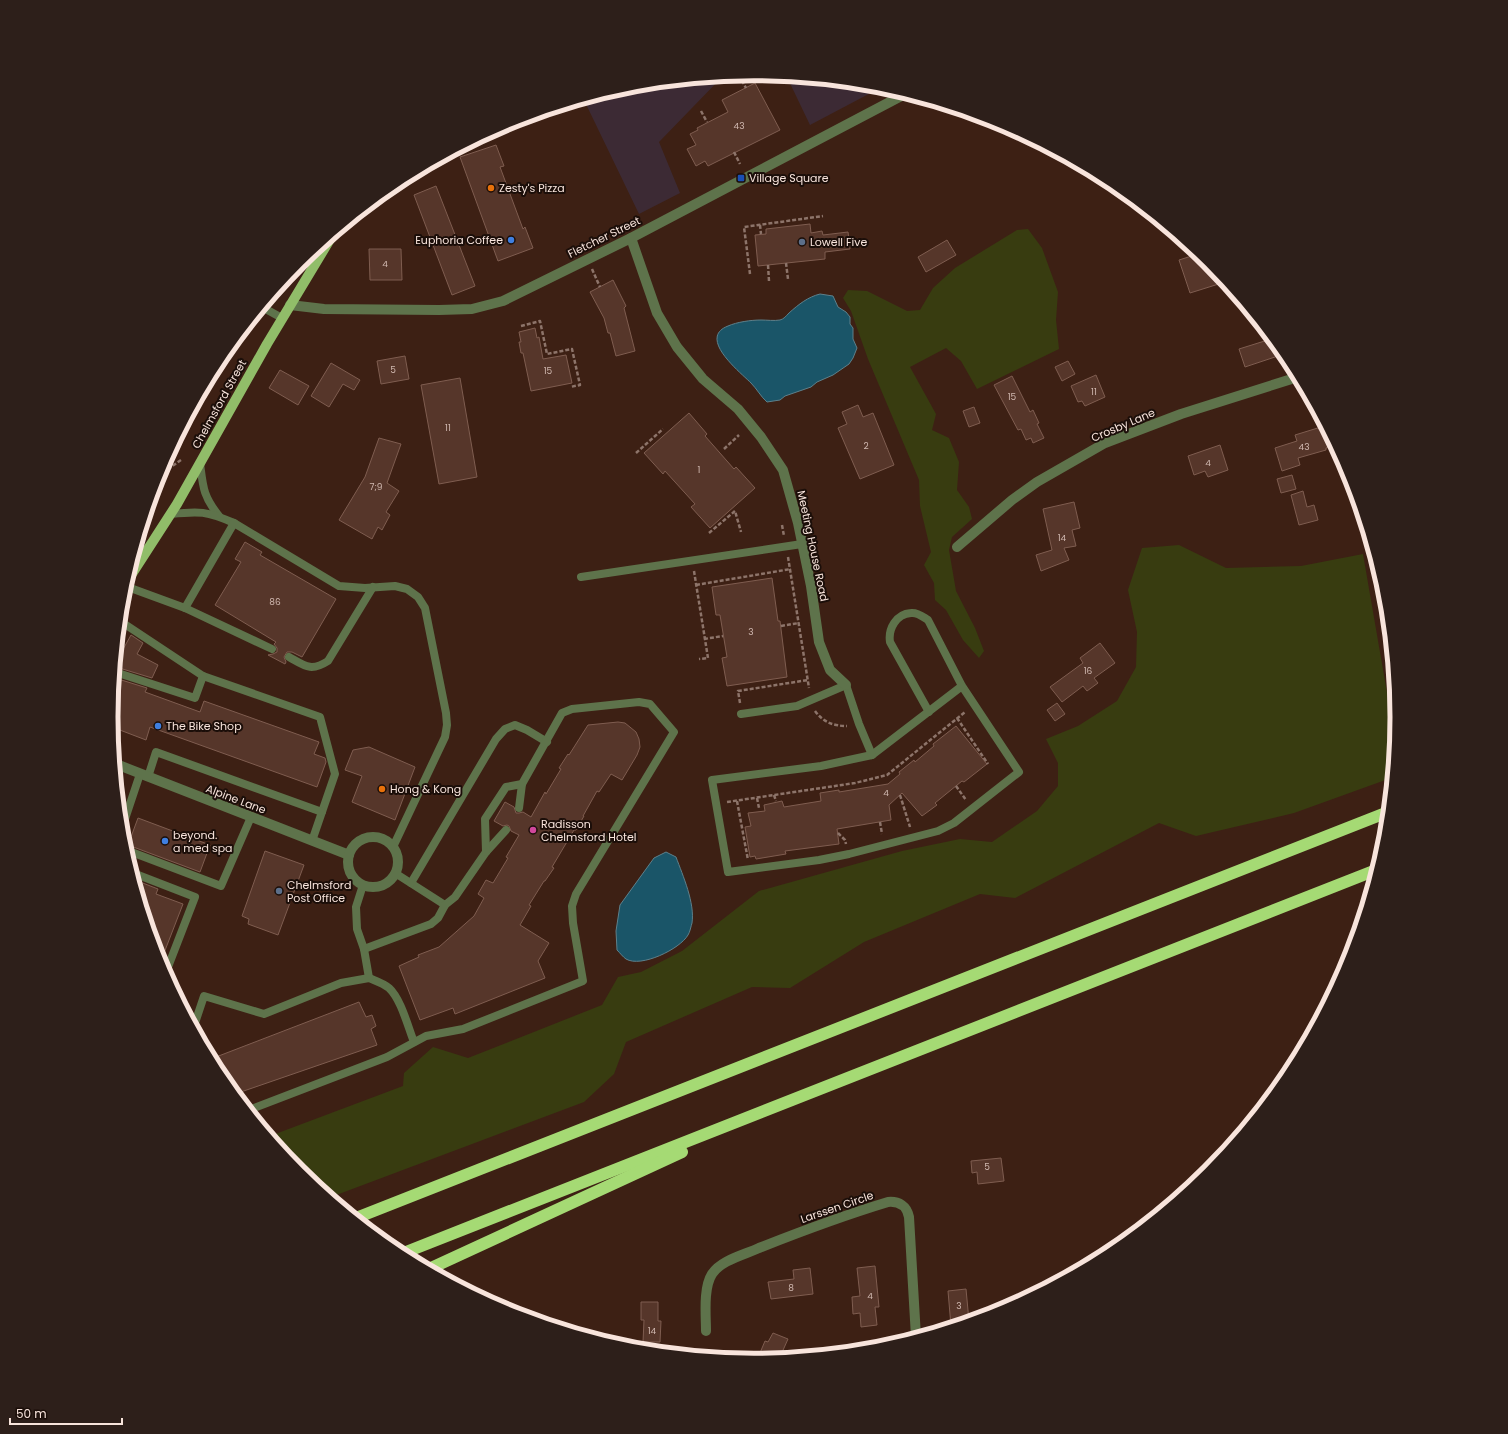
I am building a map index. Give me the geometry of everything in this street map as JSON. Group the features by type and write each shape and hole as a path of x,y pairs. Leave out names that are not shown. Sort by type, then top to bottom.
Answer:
{"highway":[{"path":"360,1216 1383,814"},
{"path":"409,1251 1370,872"},
{"path":"434,1267 582,1197 816,1091"}],"main road":[{"name":"Chelmsford Street","path":"136,567 171,514 282,318 324,249"}],"street":[{"name":"Fletcher Street","path":"290,305 324,309 472,309 503,300 631,238 898,98"},
{"name":"Meeting House Road","path":"631,238 657,312 677,346 703,379 738,409 761,437 783,470 798,523 819,642 830,670 846,685"},
{"name":"Crosby Lane","path":"957,546 1012,500 1037,482 1105,443 1181,414 1292,379"},
{"name":"Alpine Lane","path":"120,766 349,855"},
{"path":"372,837 380,838 393,847 398,860 395,873 391,879 378,887 370,887 357,882 349,870 349,855 352,848 358,842 372,837"},
{"name":"Larssen Circle","path":"706,1331 708,1286 712,1274 719,1267 728,1261 846,1215 888,1202 895,1202 905,1207 909,1217 912,1291 916,1332"}],"lane":[{"path":"266,309 282,318"},
{"path":"200,463 204,490 209,504 219,516"},
{"path":"171,514 204,512 219,516 234,523 339,586 395,586 407,588 418,597 425,608 446,713 447,725 445,737 393,847"},
{"path":"185,608 234,523"},
{"path":"581,577 802,544"},
{"path":"289,657 309,668 319,667 328,661 373,587"},
{"path":"131,588 185,608 272,649"},
{"path":"929,712 890,642 890,630 894,622 902,616 912,613 921,615 928,620 962,686 1019,772 954,823 944,828 849,854 819,860 728,872 712,780 821,766 872,755 929,712 962,686"},
{"path":"125,624 204,676 320,717 336,774 312,841"},
{"path":"119,673 195,698 204,676"},
{"path":"741,714 797,706 846,685 859,724 872,755"},
{"path":"253,1109 387,1057 426,1036 463,1029 583,982 572,917 572,906 576,894 674,732 650,704 639,702 572,709 562,713 522,784 519,808"},
{"path":"411,883 496,738 505,729 515,725 527,730 547,742"},
{"path":"126,818 156,752 322,812"},
{"path":"486,852 485,819 506,787 522,784"},
{"path":"133,853 222,886 251,817"},
{"path":"364,949 431,924 438,918 445,904 455,897 486,852 506,830"},
{"path":"395,873 445,904"},
{"path":"138,875 195,897 169,965"},
{"path":"363,885 356,907 357,929 364,949 369,978"},
{"path":"196,1021 204,996 264,1014 341,983 369,978 384,985 394,994 414,1042"}],"path":[{"path":"742,81 746,88"},
{"path":"701,111 707,122"},
{"path":"734,152 740,164"},
{"path":"750,274 744,227 823,216"},
{"path":"760,225 761,234"},
{"path":"587,260 600,287"},
{"path":"786,263 788,279"},
{"path":"768,265 769,281"},
{"path":"521,326 540,322 547,354 572,349 580,385 570,388"},
{"path":"636,453 663,429"},
{"path":"724,449 739,435"},
{"path":"169,469 181,460"},
{"path":"709,534 735,511 740,532"},
{"path":"782,525 811,700 815,711 821,718 838,726 847,726"},
{"path":"696,585 790,569"},
{"path":"694,571 708,658 699,659"},
{"path":"781,626 799,623"},
{"path":"704,639 722,636"},
{"path":"740,704 738,691 808,680"},
{"path":"957,718 988,764"},
{"path":"956,786 972,808"},
{"path":"774,795 776,801"},
{"path":"900,795 913,837"},
{"path":"757,798 759,808"},
{"path":"737,801 748,861"}],"shaded area":[{"path":"717,82 659,142 680,193 639,214 586,104 630,93 671,86"},
{"path":"789,82 837,86 872,92 810,125"}],"green space":[{"path":"1028,229 1042,248 1058,292 1056,320 1059,349 977,389 961,361 946,348 910,367 936,414 932,430 949,438 959,462 957,490 969,507 972,519 952,537 949,550 956,591 975,628 984,651 979,658 963,640 946,610 935,600 934,583 924,565 931,552 920,506 919,480 868,359 851,311 843,298 848,290 867,291 907,311 920,310 933,288 955,268 1017,230"},
{"path":"1179,545 1226,568 1301,566 1363,554 1390,709 1387,779 1294,813 1196,836 1159,823 1015,898 980,894 864,942 790,988 752,987 626,1042 614,1074 584,1102 335,1195 304,1167 275,1134 403,1086 404,1073 433,1047 468,1058 602,1005 618,977 641,972 682,951 759,891 902,851 960,839 992,842 1037,811 1058,786 1058,763 1046,739 1078,726 1117,701 1136,667 1137,632 1128,590 1142,548"}],"water":[{"path":"820,294 833,296 838,307 846,312 850,317 850,324 853,328 853,339 857,348 853,358 849,364 811,387 785,396 780,400 767,402 724,355 717,338 720,331 736,323 757,320 781,320 804,301"},
{"path":"666,852 676,857 688,890 692,907 692,923 688,935 677,946 660,956 641,961 626,959 617,950 616,931 620,905 654,858"}],"building":[{"path":"755,83 780,130 708,166 705,161 696,166 687,149 696,145 690,134 698,130 697,128 728,112 722,100"},
{"path":"496,145 504,166 500,167 523,229 525,227 533,248 498,261 460,157"},
{"path":"436,186 475,286 452,295 414,195"},
{"name":"Lowell Five","path":"810,224 811,233 822,231 823,235 848,232 850,249 825,252 825,259 758,266 755,235 766,234 766,229"},
{"path":"947,240 956,255 926,272 918,257"},
{"path":"369,249 401,249 402,280 370,280"},
{"path":"1192,256 1219,284 1190,293 1179,260"},
{"path":"613,280 626,306 624,308 635,351 616,356 610,333 608,333 604,318 590,292"},
{"path":"535,328 537,338 539,337 543,359 566,355 572,383 531,391 523,353 521,353 519,332"},
{"path":"1266,340 1277,356 1245,367 1239,349"},
{"path":"405,356 409,379 381,384 377,361"},
{"path":"1068,361 1075,374 1062,381 1055,367"},
{"path":"331,363 360,380 354,390 343,384 329,407 311,396"},
{"path":"280,370 309,386 298,405 269,388"},
{"path":"1096,375 1105,397 1085,406 1082,401 1078,402 1071,386"},
{"path":"1012,376 1030,412 1033,410 1039,423 1037,424 1044,438 1033,443 1031,438 1026,440 1021,429 1018,430 994,385"},
{"path":"460,378 477,477 439,484 421,385"},
{"path":"858,405 863,417 873,413 894,465 860,479 838,428 847,424 842,412"},
{"path":"974,407 980,423 969,427 963,411"},
{"path":"689,413 707,434 705,436 734,469 736,467 755,488 710,528 691,507 695,504 665,471 663,474 644,453"},
{"path":"1320,427 1329,447 1326,448 1326,450 1298,458 1300,465 1282,471 1275,448 1297,441 1295,435"},
{"path":"379,438 401,444 387,483 399,491 386,512 390,515 382,530 378,527 372,539 339,520 365,477"},
{"path":"1220,445 1228,470 1208,477 1205,471 1194,475 1188,456"},
{"path":"1292,475 1296,489 1281,493 1277,479"},
{"path":"1303,491 1307,507 1314,505 1318,520 1299,525 1291,495"},
{"path":"1074,502 1080,528 1072,530 1076,546 1064,548 1069,560 1041,571 1036,555 1052,550 1043,509"},
{"path":"245,542 262,552 260,555 336,599 302,657 292,652 287,652 284,657 286,662 285,664 268,655 277,652 277,648 274,644 276,642 215,605 241,562 235,559"},
{"path":"772,578 778,621 780,621 787,677 727,686 722,658 727,657 720,615 716,615 712,587"},
{"path":"131,635 143,643 137,654 158,665 152,678 120,668 121,653"},
{"path":"1100,643 1115,663 1094,678 1098,683 1087,691 1083,686 1062,702 1050,687 1083,663 1080,658"},
{"path":"119,679 147,688 145,692 200,712 204,701 319,742 314,754 325,758 326,762 317,787 150,727 146,740 118,729"},
{"path":"1057,703 1065,714 1055,721 1047,710"},
{"path":"618,722 625,723 636,732 640,747 637,755 622,780 611,774 599,792 597,791 576,830 574,830 552,867 554,868 529,905 531,906 520,925 549,943 538,961 545,978 455,1014 453,1008 420,1020 399,966 419,957 418,955 439,947 474,916 484,898 478,894 486,880 493,883 508,858 506,857 519,835 511,831 509,826 503,826 494,821 505,802 514,807 516,813 523,812 531,817 545,792 546,794 561,769 559,768 588,725"},
{"path":"956,726 987,764 964,782 962,781 935,803 937,805 922,816 902,793 889,805 891,820 837,829 839,844 785,851 786,854 756,859 755,856 750,857 745,827 751,826 748,813 765,811 764,805 782,801 784,807 821,801 820,793 839,790 839,792 888,784 900,774 899,772 914,760 915,762 934,746 933,744"},
{"name":"Hong & Kong","path":"369,747 415,767 395,820 352,802 362,776 345,770 353,750"},
{"path":"138,818 210,845 200,872 131,846 130,840"},
{"path":"265,851 304,865 278,935 248,924 249,919 242,916"},
{"path":"140,882 158,889 156,894 183,904 164,953"},
{"path":"359,1002 366,1017 372,1015 376,1026 371,1029 377,1045 241,1092 217,1057"},
{"path":"1001,1158 1004,1181 978,1184 977,1172 972,1173 971,1161"},
{"path":"875,1266 879,1307 875,1307 877,1325 861,1327 860,1313 853,1314 852,1297 860,1296 857,1268"},
{"path":"810,1268 813,1294 771,1299 768,1282 794,1279 793,1270"},
{"path":"966,1289 968,1315 951,1321 948,1291"},
{"path":"641,1302 658,1302 658,1321 661,1321 660,1342 643,1342 644,1320 641,1320"},
{"path":"773,1333 788,1339 782,1352 760,1353 765,1341 768,1342"}],"place":[{"name":"Village Square","path":"741,178"},
{"name":"Zesty's Pizza","path":"491,188"},
{"name":"Euphoria Coffee","path":"511,240"},
{"name":"Lowell Five","path":"802,242"},
{"name":"The Bike Shop","path":"158,726"},
{"name":"Hong & Kong","path":"382,789"},
{"name":"Radisson Chelmsford Hotel","path":"533,830"},
{"name":"beyond. a med spa","path":"165,841"},
{"name":"Chelmsford Post Office","path":"279,891"}]}
